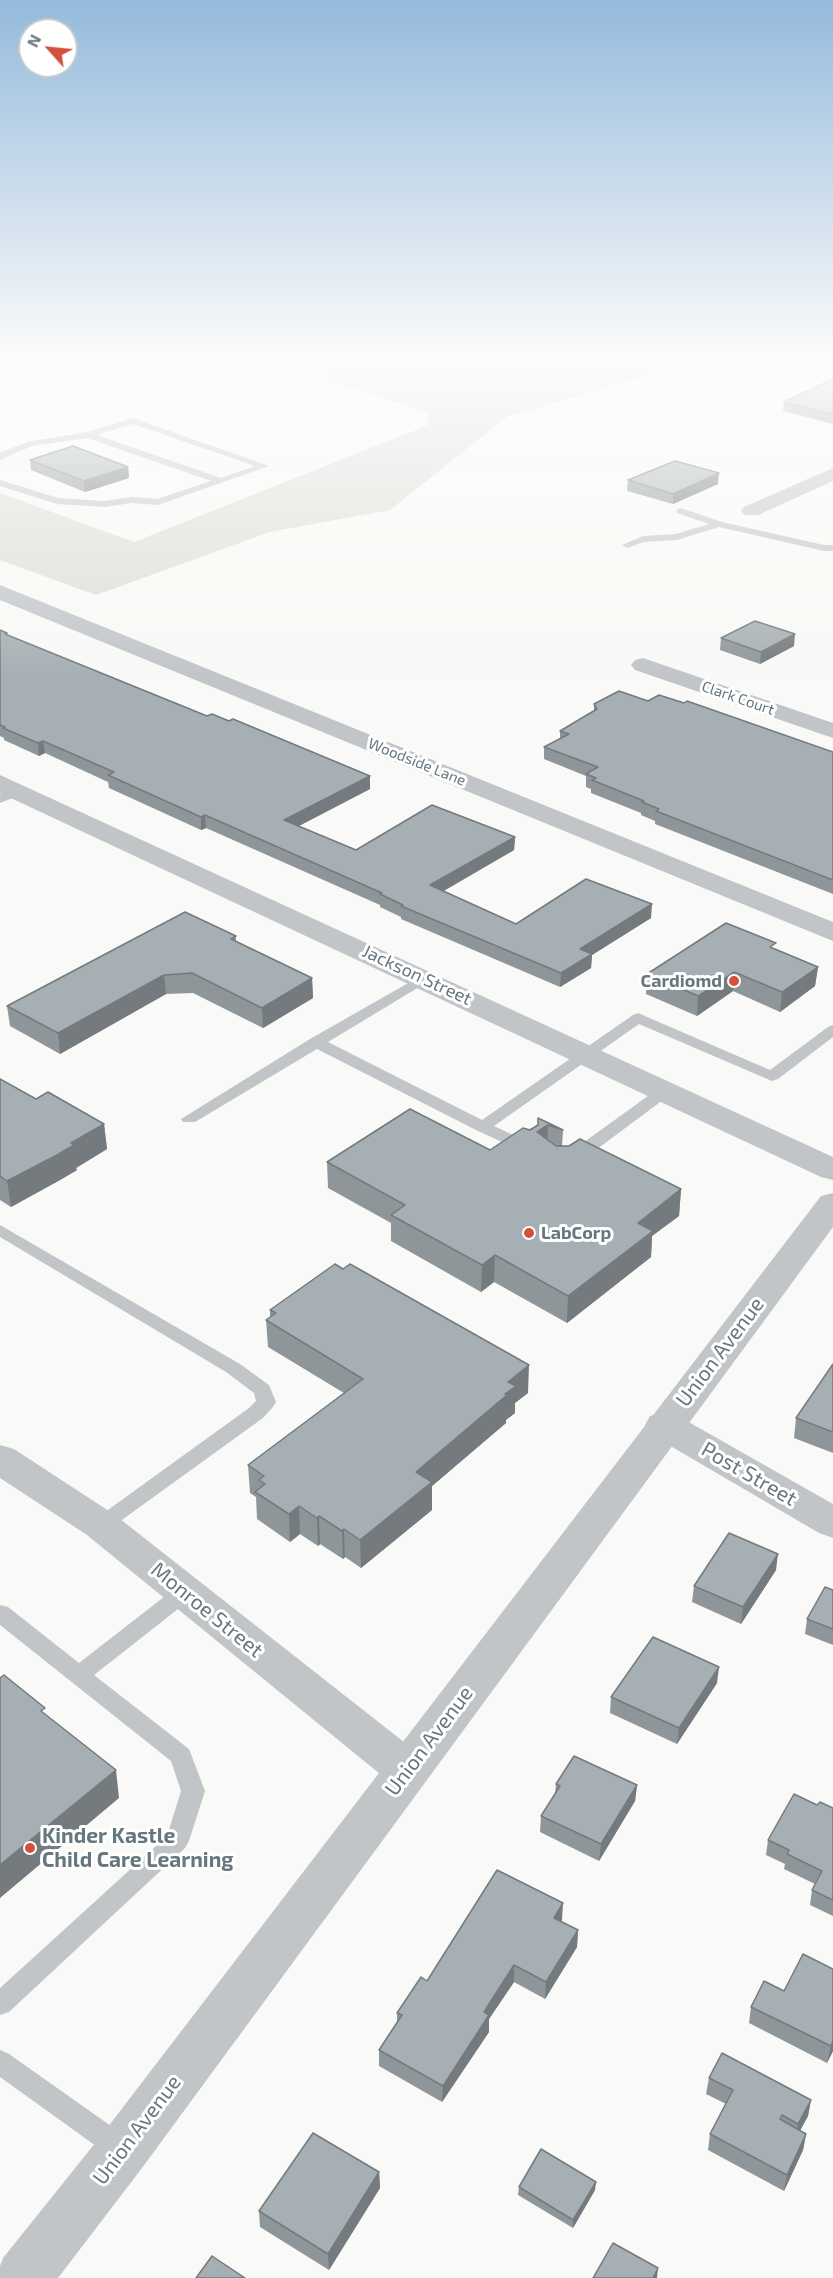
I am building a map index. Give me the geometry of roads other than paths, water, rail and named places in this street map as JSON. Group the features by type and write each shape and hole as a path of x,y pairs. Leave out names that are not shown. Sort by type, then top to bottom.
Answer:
{"street":[{"path":"751,511 833,474"},
{"name":"Woodside Lane","path":"0,592 833,932"},
{"name":"Clark Court","path":"643,666 833,732"},
{"name":"Jackson Street","path":"6,791 424,978 833,1170"},
{"name":"Union Avenue","path":"23,2278 123,2150 664,1425 833,1203"},
{"name":"Post Street","path":"664,1425 833,1522"},
{"name":"Monroe Street","path":"0,1459 101,1525 407,1770"}],"lane":[{"path":"179,466 221,481"},
{"path":"0,483 57,501 104,504 132,500 158,502 263,466"},
{"path":"681,511 719,524 824,548 833,548"},
{"path":"627,546 643,539 688,534 719,524"},
{"path":"189,1119 424,978"},
{"path":"482,1127 638,1018 771,1076 833,1030"},
{"path":"315,1042 528,1149"},
{"path":"562,1166 664,1091"},
{"path":"0,1230 233,1368 262,1390 266,1402 256,1413 101,1525"},
{"path":"79,1675 185,1592"},
{"path":"0,1613 182,1756 193,1791 177,1841 0,2004"},
{"path":"0,2062 123,2150"}],"place":[{"name":"Cardiomd","path":"734,981"},
{"name":"LabCorp","path":"529,1233"},
{"name":"Kinder Kastle Child Care Learning","path":"30,1848"}]}
